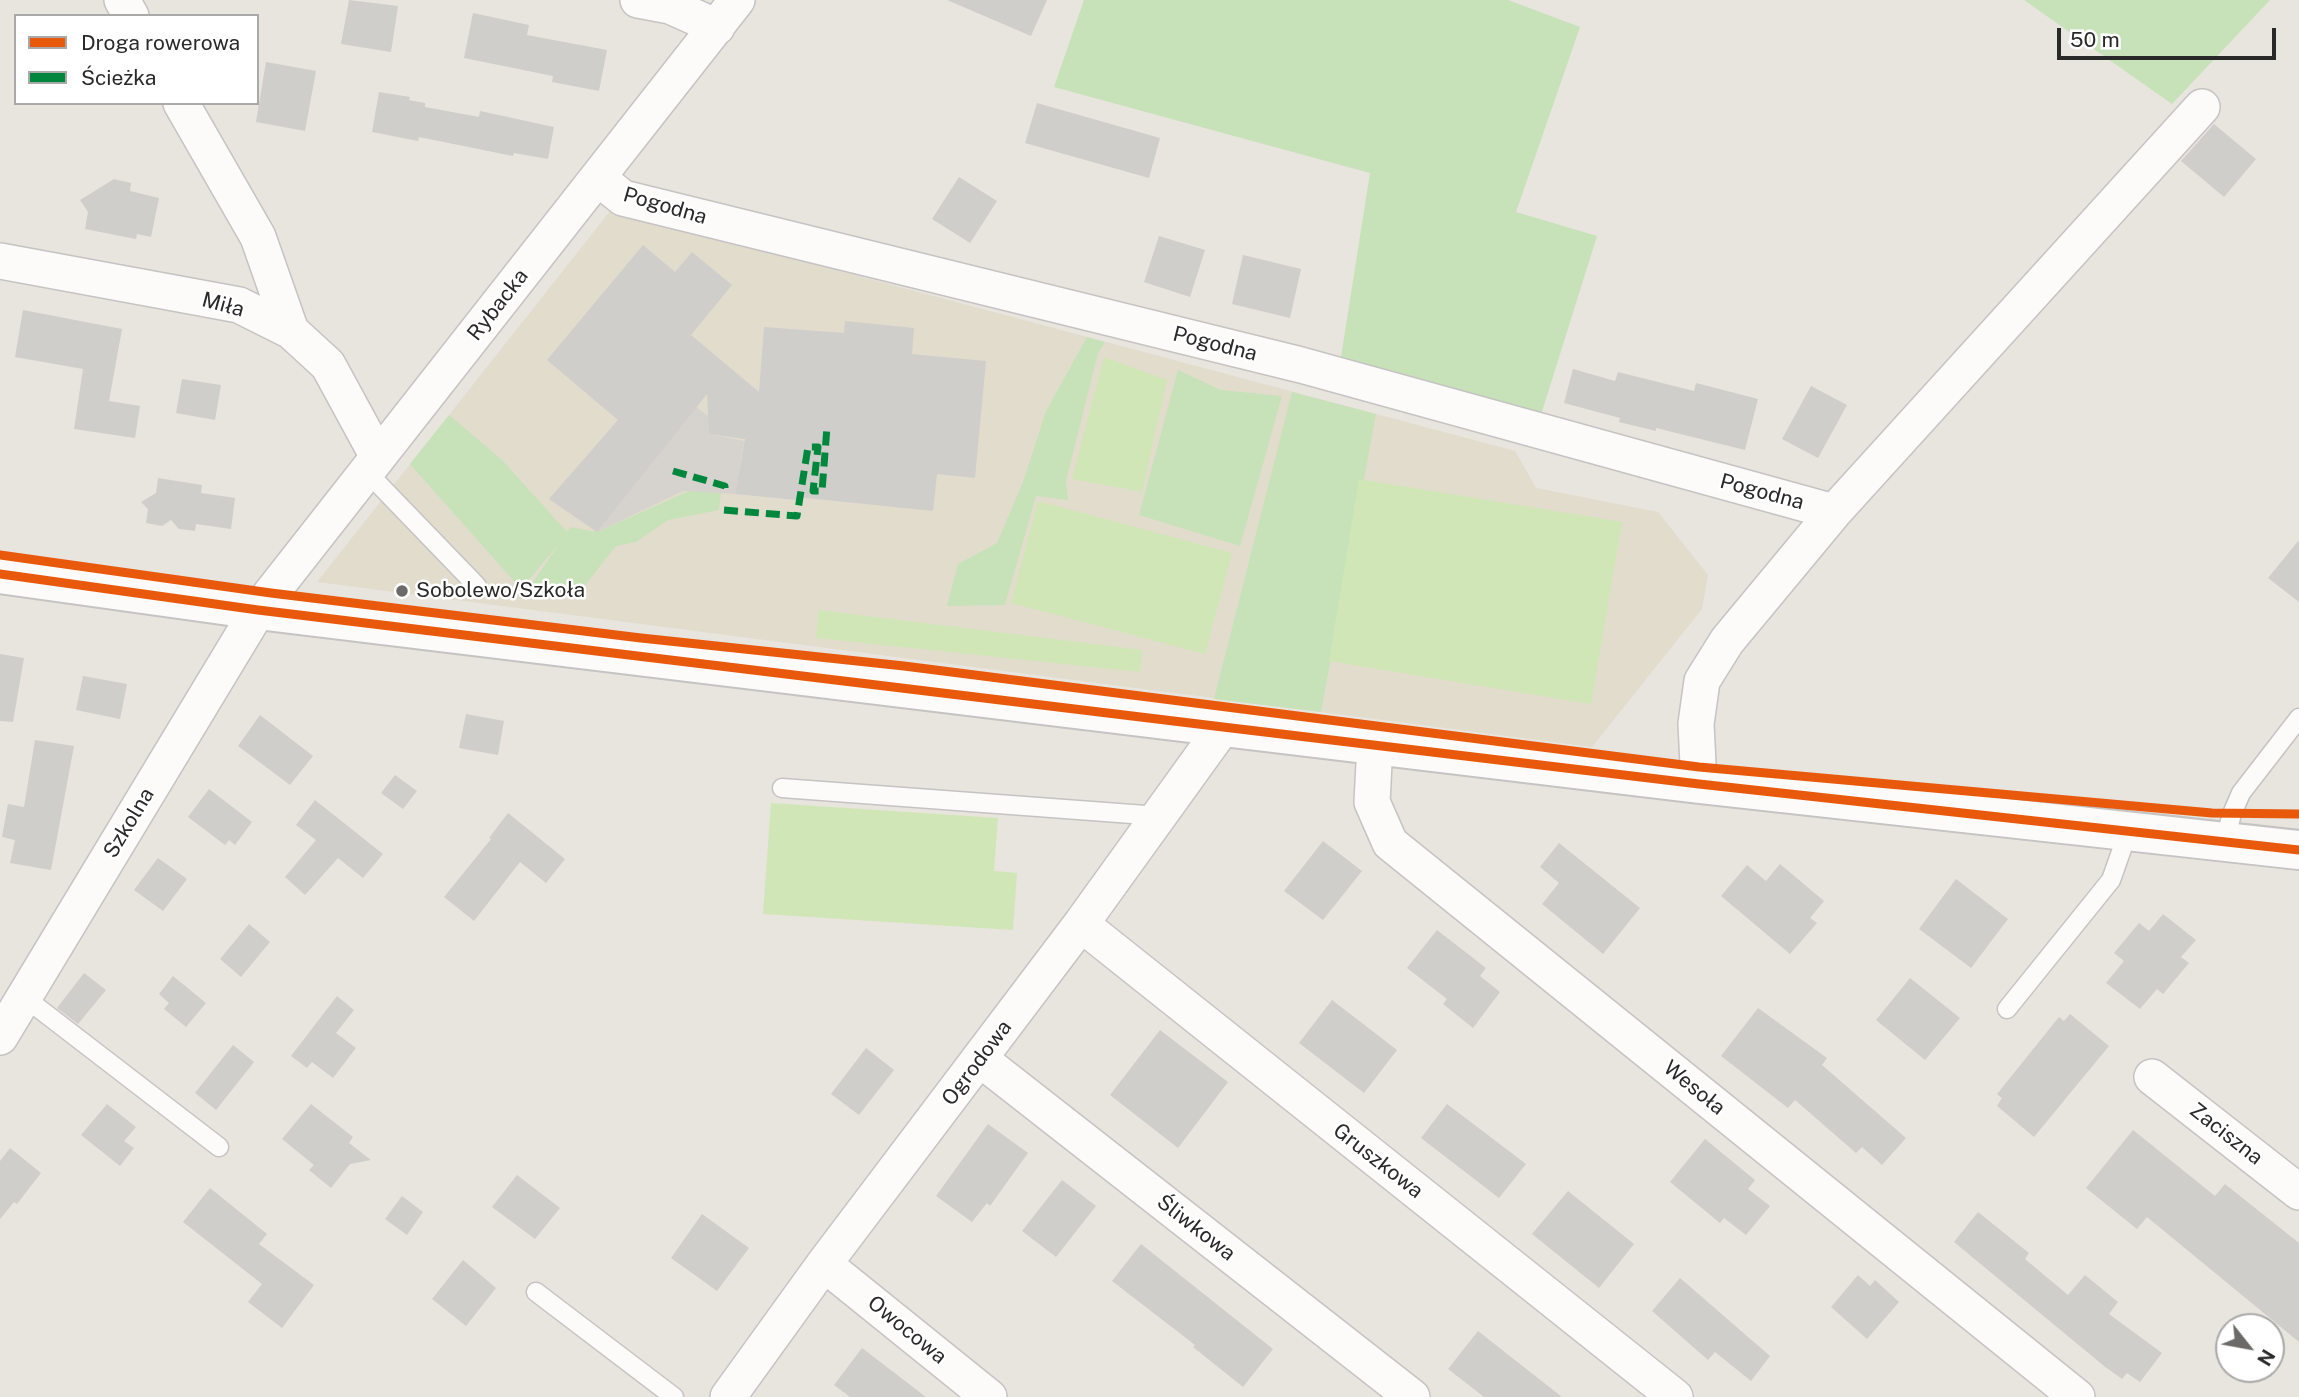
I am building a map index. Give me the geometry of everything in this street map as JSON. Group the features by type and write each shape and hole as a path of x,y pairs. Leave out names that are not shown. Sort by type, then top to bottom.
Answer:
{"street":[{"path":"638,0 727,14"},
{"name":"Rybacka","path":"258,610 727,14"},
{"path":"182,105 258,237 291,331"},
{"path":"1699,784 1696,724 1702,681 1727,641 1833,512 2202,107"},
{"name":"Pogodna","path":"598,178 623,198 1301,365 1833,512"},
{"name":"Miła","path":"0,261 239,305 291,331 328,365 372,464"},
{"path":"0,574 258,610 1223,727 1699,784 2299,850"},
{"name":"Szkolna","path":"0,1037 258,610"},
{"name":"Ogrodowa","path":"728,1397 824,1264 1081,924 1223,727"},
{"name":"Wesoła","path":"1375,744 1372,802 1390,843 2077,1397"},
{"name":"Gruszkowa","path":"1081,924 1675,1397"},
{"name":"Śliwkowa","path":"980,1059 1412,1397"},
{"name":"Zaciszna","path":"2152,1077 2299,1192"},
{"name":"Owocowa","path":"824,1264 989,1397"}],"lane":[{"path":"372,464 477,586"},
{"path":"2224,842 2241,793 2299,718"},
{"path":"782,788 1159,816"},
{"path":"2007,1009 2111,880 2129,832"},
{"path":"24,997 219,1147"},
{"path":"536,1292 674,1397"}],"shaded area":[{"path":"611,210 1515,451 1536,488 1658,512 1708,575 1702,609 1592,747 317,582"},
{"path":"696,407 708,416 709,434 744,441 735,494 683,491 597,532"}],"green space":[{"path":"1084,0 1508,0 1580,27 1516,212 1597,236 1540,418 1341,357 1370,173 1054,87"},
{"path":"2024,0 2270,0 2172,104"},
{"path":"1087,337 1105,342 1098,353 1066,481 1068,500 1036,496 1005,605 947,606 958,564 997,543 1023,482 1046,411"},
{"path":"1104,357 1167,380 1142,492 1072,479"},
{"path":"1178,370 1221,390 1282,396 1240,546 1139,515"},
{"path":"1292,392 1376,414 1321,712 1214,699"},
{"path":"449,415 502,460 567,532 570,527 597,532 689,491 721,493 719,510 668,520 636,542 616,546 574,595 525,594 559,544 521,589 410,464"},
{"path":"1359,479 1622,522 1591,704 1329,661"},
{"path":"1038,501 1232,553 1205,654 1011,603"},
{"path":"819,610 1142,650 1140,672 816,638"},
{"path":"771,803 998,818 994,871 1017,873 1013,930 763,914"}],"building":[{"path":"349,0 398,6 391,52 341,44"},
{"path":"947,0 1047,0 1031,36"},
{"path":"473,13 529,25 527,35 607,50 599,91 552,82 553,76 464,58"},
{"path":"266,62 316,71 305,131 256,122"},
{"path":"379,92 410,97 409,100 425,103 425,107 479,117 480,111 554,127 548,159 514,153 513,156 419,137 418,141 372,132"},
{"path":"1037,103 1160,138 1149,178 1025,143"},
{"path":"2214,124 2256,159 2224,197 2181,161"},
{"path":"959,177 997,201 970,243 932,219"},
{"path":"114,179 131,183 130,191 159,198 151,237 137,234 136,239 85,229 88,212 80,200"},
{"path":"1159,236 1205,250 1190,297 1144,282"},
{"path":"643,245 675,272 692,252 732,285 691,335 759,392 764,327 844,333 845,321 914,328 912,354 986,361 975,478 937,474 933,511 797,497 797,500 735,494 745,439 709,434 707,394 597,532 549,499 618,420 547,360"},
{"path":"1243,255 1301,269 1290,318 1232,304"},
{"path":"23,310 122,329 109,401 140,406 135,438 74,429 83,369 15,357"},
{"path":"1573,369 1615,381 1618,372 1694,391 1696,383 1758,399 1745,450 1656,428 1656,431 1619,422 1620,418 1564,403"},
{"path":"182,379 221,385 215,420 176,413"},
{"path":"1811,386 1847,405 1818,458 1782,439"},
{"path":"158,478 202,485 201,493 235,498 231,529 196,524 195,531 179,529 171,520 162,526 146,523 148,509 141,502 156,493"},
{"path":"2299,540 2299,602 2268,578"},
{"path":"0,654 24,658 13,722 0,721"},
{"path":"83,676 127,684 120,719 76,710"},
{"path":"466,714 504,721 498,755 459,748"},
{"path":"260,715 313,756 290,785 238,746"},
{"path":"35,740 74,746 51,870 10,863 15,840 2,837 8,804 24,807"},
{"path":"395,775 417,791 403,809 381,793"},
{"path":"209,789 252,822 235,845 229,840 225,845 188,817"},
{"path":"315,800 383,854 363,878 338,858 305,895 285,877 316,840 296,825"},
{"path":"508,813 565,859 546,883 520,862 474,921 444,897 491,839 489,838"},
{"path":"1323,841 1362,871 1323,920 1284,891"},
{"path":"1559,843 1640,908 1603,954 1542,904 1559,883 1540,867"},
{"path":"158,858 187,879 163,911 134,890"},
{"path":"1780,864 1824,901 1810,918 1817,923 1790,954 1721,896 1747,865 1766,881"},
{"path":"1956,879 2008,919 1971,968 1919,929"},
{"path":"2163,914 2196,940 2181,957 2189,963 2163,994 2157,989 2140,1009 2106,983 2124,961 2114,953 2139,923 2149,931"},
{"path":"249,924 270,942 241,977 220,959"},
{"path":"1437,930 1486,968 1480,976 1500,992 1473,1028 1443,1004 1447,999 1407,968"},
{"path":"84,973 106,990 78,1024 57,1008"},
{"path":"173,976 206,1003 186,1027 164,1009 169,1003 159,994"},
{"path":"1910,978 1960,1018 1925,1060 1876,1020"},
{"path":"337,996 354,1010 336,1033 356,1048 333,1078 312,1062 307,1068 291,1056"},
{"path":"1332,1000 1397,1050 1364,1093 1299,1043"},
{"path":"1758,1008 1827,1058 1822,1065 1906,1138 1882,1165 1862,1147 1856,1153 1795,1100 1788,1108 1721,1056"},
{"path":"2070,1014 2109,1046 2034,1137 1997,1106 2002,1098 1997,1094 2059,1017 2064,1021"},
{"path":"1160,1030 1228,1082 1178,1148 1110,1095"},
{"path":"233,1045 254,1062 216,1110 195,1093"},
{"path":"866,1048 894,1070 859,1115 831,1094"},
{"path":"107,1104 136,1127 124,1141 134,1148 120,1166 81,1135"},
{"path":"311,1104 353,1137 349,1143 371,1160 350,1164 331,1188 309,1170 314,1165 282,1139"},
{"path":"1447,1104 1526,1164 1499,1198 1421,1138"},
{"path":"988,1124 1028,1153 990,1206 987,1203 972,1222 936,1196"},
{"path":"2133,1130 2215,1196 2225,1184 2299,1243 2299,1342 2285,1330 2285,1313 2264,1313 2147,1217 2137,1229 2086,1188"},
{"path":"1705,1139 1755,1180 1748,1189 1770,1206 1746,1235 1724,1218 1720,1223 1670,1182"},
{"path":"10,1148 41,1173 17,1204 14,1202 0,1219 0,1161"},
{"path":"517,1175 560,1208 535,1239 492,1207"},
{"path":"1062,1180 1096,1206 1056,1257 1022,1231"},
{"path":"210,1188 267,1234 259,1244 314,1285 282,1328 248,1302 262,1284 183,1222"},
{"path":"1568,1191 1634,1244 1599,1288 1532,1234"},
{"path":"402,1196 423,1212 407,1235 385,1219"},
{"path":"1978,1212 2029,1253 2025,1259 2068,1295 2085,1275 2118,1302 2109,1314 2162,1353 2140,1382 2127,1373 2122,1379 2104,1366 1954,1242"},
{"path":"702,1214 749,1248 717,1291 671,1258"},
{"path":"1141,1244 1273,1349 1243,1387 1193,1347 1195,1345 1112,1281"},
{"path":"463,1260 496,1288 466,1326 432,1299"},
{"path":"1858,1275 1870,1286 1875,1280 1899,1302 1867,1339 1831,1307"},
{"path":"1680,1278 1770,1356 1751,1381 1715,1352 1708,1360 1652,1311"},
{"path":"1478,1331 1562,1397 1484,1397 1448,1369"},
{"path":"862,1348 926,1397 850,1397 834,1385"}],"marked path":[{"path":"724,510 797,516 808,447 818,447 813,491 822,491 827,427"},
{"path":"673,471 725,486 725,495"}],"cycle path":[{"path":"0,555 271,593 641,638 904,666 1699,767 2212,813 2299,814"},
{"path":"0,574 258,610 1223,727 1699,784 2299,850"}],"place":[{"name":"Sobolewo/Szkoła","path":"402,591"}]}
